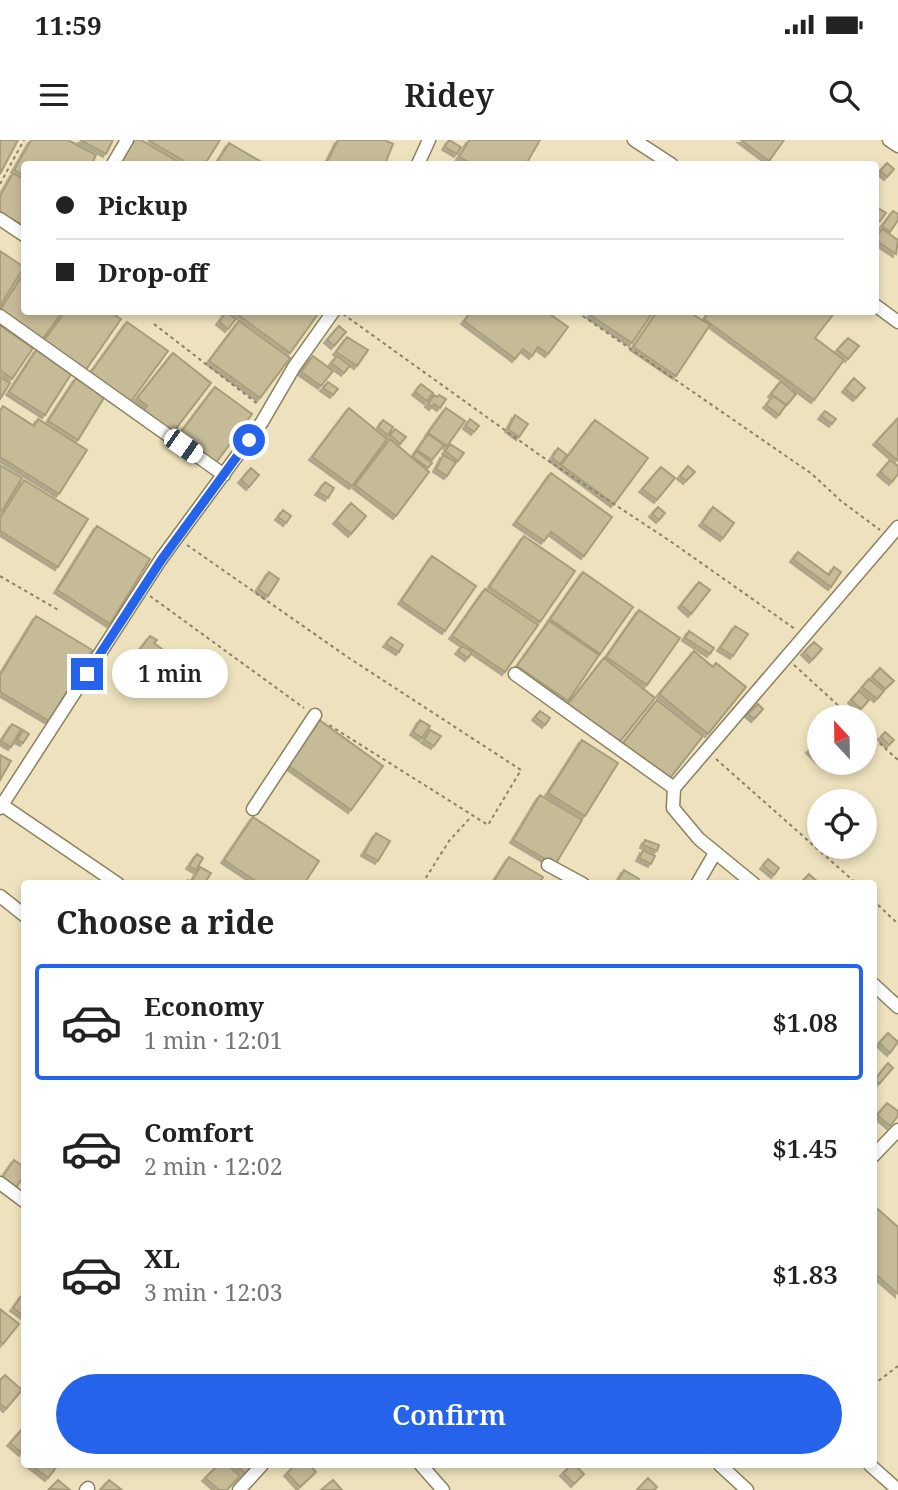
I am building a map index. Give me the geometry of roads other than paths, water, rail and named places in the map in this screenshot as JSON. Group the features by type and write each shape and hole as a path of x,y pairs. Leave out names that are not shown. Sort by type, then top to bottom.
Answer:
{"street":[{"path":"115,161 127,140"},
{"path":"419,161 429,140"},
{"path":"634,140 666,161"},
{"path":"890,140 898,146"},
{"path":"0,219 21,233"},
{"path":"879,308 898,322"},
{"path":"112,880 1,806 177,538 268,412 294,367 331,315"},
{"path":"0,316 224,475"},
{"path":"749,880 699,839 673,808 674,788 893,532"},
{"path":"515,674 674,788"},
{"path":"253,809 315,715"},
{"path":"699,880 715,853"},
{"path":"548,864 576,880"},
{"path":"0,896 21,913"},
{"path":"877,988 898,1007"},
{"path":"877,1152 898,1130"},
{"path":"0,1183 21,1198"},
{"path":"239,1490 259,1468"},
{"path":"424,1468 443,1490"},
{"path":"723,1468 747,1490"},
{"path":"873,1468 898,1490"}]}
